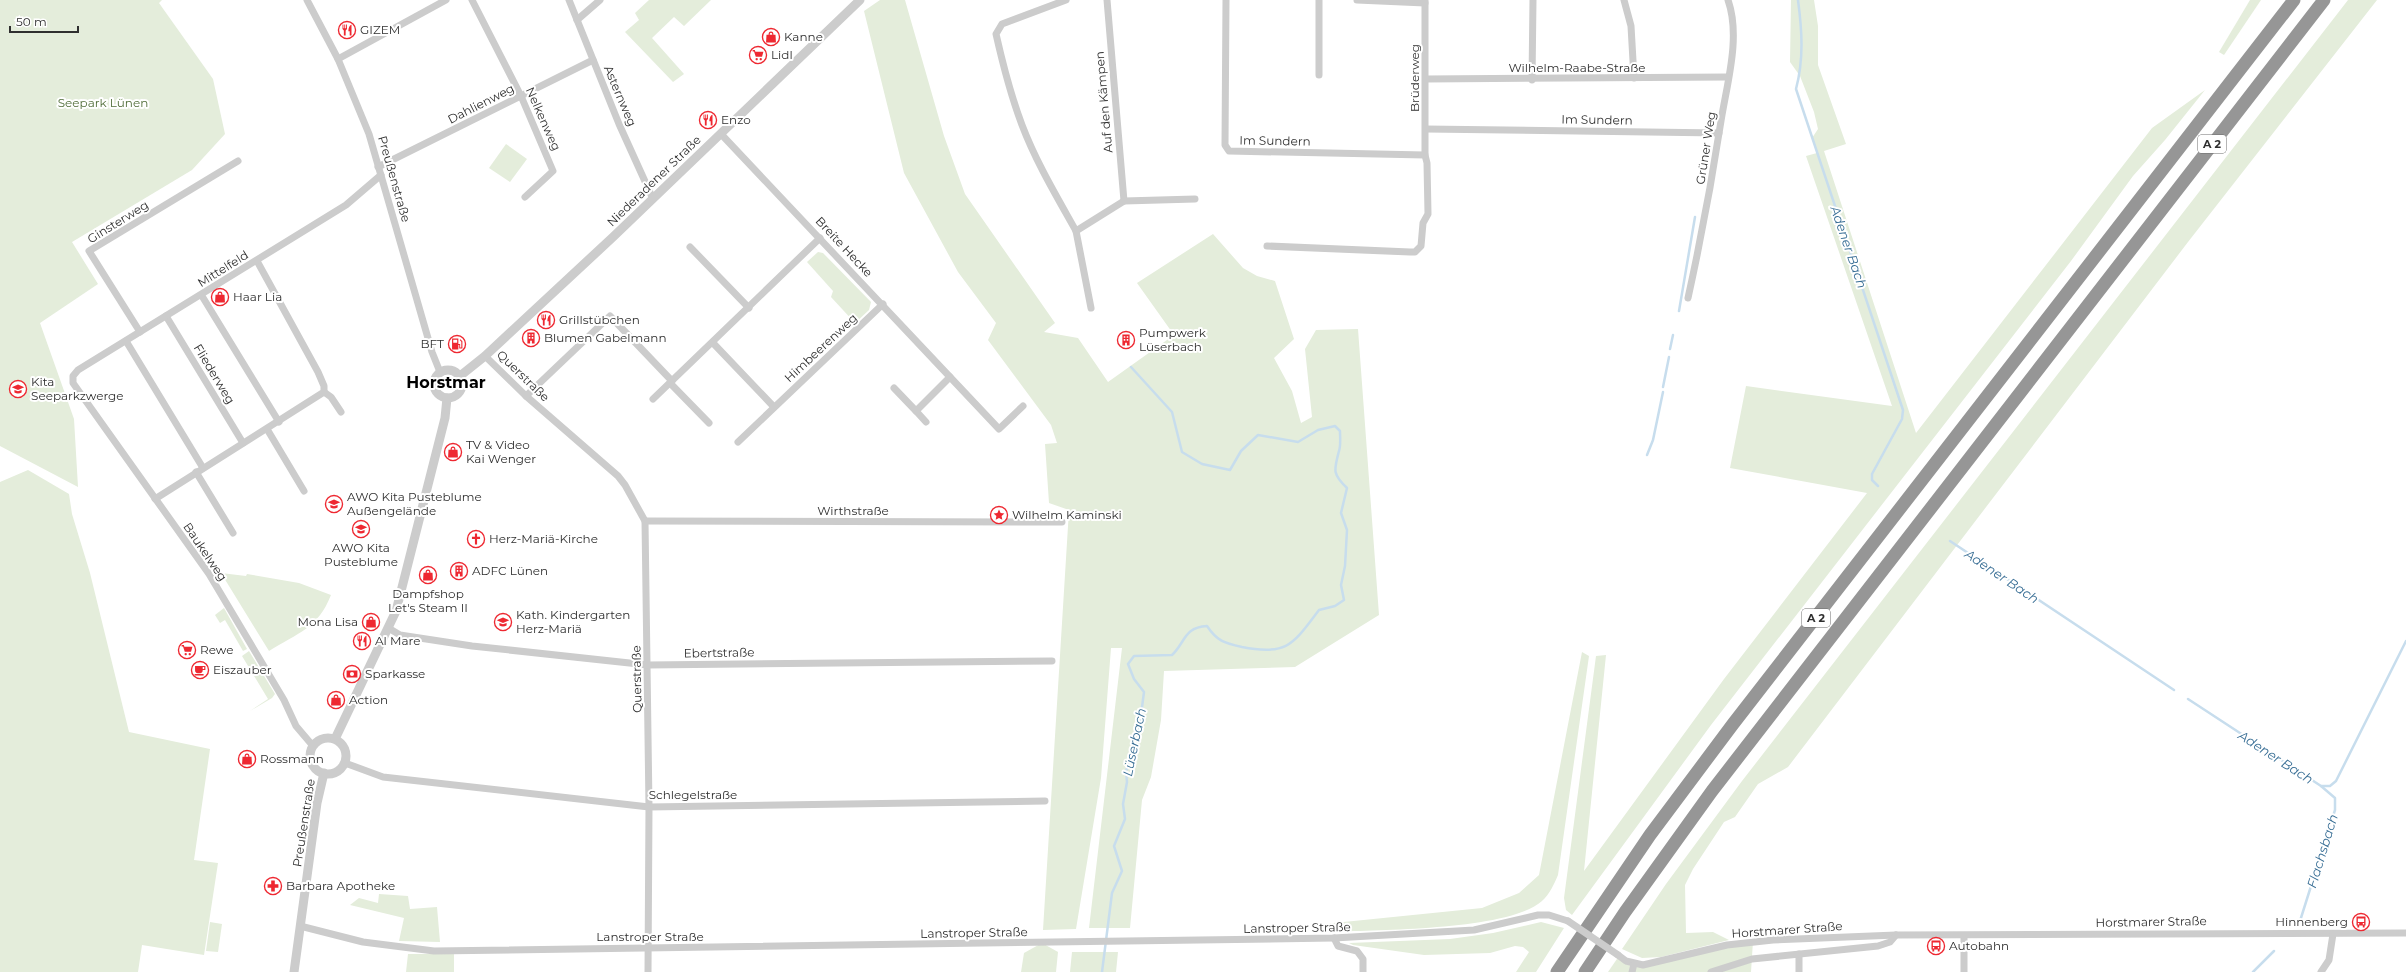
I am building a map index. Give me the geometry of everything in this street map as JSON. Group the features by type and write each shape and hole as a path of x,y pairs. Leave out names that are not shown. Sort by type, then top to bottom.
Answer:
{"highway":[{"name":"A 2","path":"1556,972 1650,835 1719,743 2294,0"},
{"name":"A 2","path":"1585,972 1625,912 1717,785 2324,0"}],"street":[{"name":"Preußenstraße","path":"307,0 338,59 358,104 381,175 432,352 440,372"},
{"path":"338,59 446,0"},
{"name":"Nelkenweg","path":"472,0 521,96 553,170 525,197"},
{"name":"Asternweg","path":"569,0 593,60 653,199"},
{"path":"577,20 600,0"},
{"name":"Niederadener Straße","path":"460,376 485,356 653,199 860,0"},
{"path":"1066,0 1002,24 996,34 1006,76 1023,126 1045,174 1076,231 1091,308"},
{"name":"Auf den Kämpen","path":"1107,0 1124,201"},
{"name":"Im Sundern","path":"1226,0 1225,145 1229,151 1425,155"},
{"path":"1319,0 1319,75"},
{"path":"1357,0 1425,1"},
{"path":"1532,80 1533,0"},
{"path":"1624,0 1632,26 1634,78"},
{"name":"Grüner Weg","path":"1688,298 1706,219 1732,53 1733,13 1728,0"},
{"name":"Brüderweg","path":"1268,246 1410,252 1419,250 1421,246 1423,223 1428,214 1427,163 1425,155 1425,1"},
{"name":"Dahlienweg","path":"378,167 593,60"},
{"name":"Wilhelm-Raabe-Straße","path":"1426,79 1532,80 1728,77"},
{"name":"Im Sundern","path":"1426,128 1719,133"},
{"name":"Breite Hecke","path":"721,134 883,304 999,429 1023,406"},
{"name":"Ginsterweg","path":"140,332 89,251 238,161"},
{"name":"Mittelfeld","path":"73,376 78,370 166,316 202,296 346,205 381,175"},
{"path":"1076,231 1124,201 1195,199"},
{"path":"654,399 750,308 820,238"},
{"path":"690,247 750,308"},
{"path":"257,261 318,372 324,386 324,392"},
{"path":"202,296 279,422"},
{"name":"Himbeerenweg","path":"738,442 883,304"},
{"name":"Fliederweg","path":"166,316 243,443"},
{"path":"526,396 610,316 709,423"},
{"path":"126,341 203,468"},
{"path":"713,343 774,407"},
{"name":"Querstraße","path":"485,356 526,396 618,476 625,485 645,521 649,807 648,972"},
{"path":"451,370 460,376 462,386 461,391 453,397 448,398 438,394 434,385 434,380 440,372 451,370"},
{"name":"Baukelweg","path":"73,376 73,383 209,574 284,700 296,726 313,746"},
{"path":"916,411 950,377"},
{"path":"894,388 926,422"},
{"path":"324,392 331,397 341,412"},
{"path":"155,499 196,472 279,422 324,392"},
{"path":"335,739 390,629 400,601 445,418 448,398"},
{"path":"266,429 304,490"},
{"path":"196,472 233,533"},
{"name":"Wirthstraße","path":"645,521 1062,522"},
{"name":"Ebertstraße","path":"390,629 400,635 472,646 648,665 1052,661"},
{"path":"323,738 335,739 344,746 346,752 345,763 336,772 324,773 319,771 311,762 310,757 313,746 323,738"},
{"name":"Schlegelstraße","path":"345,763 383,777 649,807 1045,801"},
{"name":"Preußenstraße","path":"294,972 317,804 324,773"},
{"name":"Lanstroper Straße","path":"300,926 363,942 422,951 1334,938 1474,930 1538,915 1549,915 1568,922 1634,964"},
{"name":"Horstmarer Straße","path":"1634,964 1653,964 1749,941 1896,935 1964,936 2406,933"},
{"path":"2321,972 2329,960 2333,934"},
{"name":"Horstmarer Straße","path":"1711,972 1752,959 1878,946 1890,942 1896,935"},
{"path":"1964,936 1964,972"},
{"path":"1334,938 1338,946 1357,951 1363,958 1363,972"},
{"name":"Horstmarer Straße","path":"1798,954 1799,972"},
{"path":"1632,972 1634,964"}],"green space":[{"name":"Seepark Lünen","path":"0,0 162,0 159,3 213,79 225,134 192,170 72,242 98,284 40,323 74,419 78,487 0,446"},
{"path":"649,0 711,0 684,26 674,17 652,38 684,74 673,82 625,32 639,20 635,13"},
{"path":"880,0 905,0 944,136 965,194 1055,323 1044,332 1078,338 1108,382 1174,335 1137,283 1213,234 1243,268 1257,276 1275,281 1294,339 1274,358 1292,391 1301,423 1312,417 1305,349 1316,330 1358,329 1379,615 1295,667 1164,671 1161,720 1151,777 1142,800 1130,928 1089,928 1122,648 1111,648 1101,778 1076,929 1043,930 1069,510 1049,503 1045,444 1057,443 1051,425 988,340 996,323 958,272 904,173 864,11"},
{"path":"1791,0 1814,0 1818,26 1818,65 1846,144 1824,151 1916,433 2152,128 2205,90 2165,140 2133,176 2071,261 1711,725 1572,915 1566,910 1564,898 1596,656 1606,655 1584,871 1724,679 1867,493 1730,468 1746,386 1892,406 1806,156 1817,153 1812,138 1818,129 1814,112 1800,76 1790,62"},
{"path":"2250,0 2261,0 2224,55 2219,52"},
{"path":"2348,0 2377,0 2188,242 1788,767 1758,784 1735,817 1724,822 1693,869 1685,885 1686,933 1713,932 1729,940 1661,957 1642,958 1622,949 1666,884 1742,781"},
{"path":"506,144 527,159 510,182 489,168"},
{"path":"818,252 823,253 871,302 869,310 855,323 831,297 833,291 807,262"},
{"path":"28,470 69,494 72,514 90,573 129,732 210,749 194,860 218,863 204,955 142,945 138,972 0,972 0,482"},
{"path":"221,573 246,576 247,574 299,583 331,595 320,615 306,629 269,651"},
{"path":"224,608 247,649 243,651 225,620 220,623 215,615"},
{"path":"249,651 275,694 272,698 250,711 268,699 242,656"},
{"path":"1582,652 1589,656 1558,875 1552,889 1545,898 1525,911 1501,918 1471,923 1438,927 1324,932 1324,924 1482,908 1519,893 1539,875"},
{"path":"379,894 408,896 410,909 437,907 440,942 399,941 404,918 350,905 359,898 378,903"},
{"path":"210,922 222,924 218,952 206,951"},
{"path":"1541,922 1564,928 1536,972 1516,972 1529,952 1523,947 1515,946 1490,953 1424,955 1353,945 1349,943 1450,939 1493,933"},
{"path":"1753,941 1751,972 1608,972 1619,956 1634,964"},
{"path":"1042,943 1058,952 1056,972 1021,972 1024,953"},
{"path":"1072,952 1118,952 1116,972 1070,972"},
{"path":"408,954 454,954 454,972 406,972"}],"waterway":[{"name":"Adener Bach","path":"1798,0 1802,44 1799,78 1796,89 1903,410 1902,419 1872,474 1872,480 1878,486"},
{"path":"1679,311 1695,217"},
{"path":"1670,349 1673,335"},
{"path":"1663,387 1669,357"},
{"name":"Lüserbach","path":"1102,972 1112,893 1122,871 1114,846 1125,819 1123,804 1127,782 1126,771 1133,752 1135,735 1139,730 1144,692 1134,679 1128,664 1134,656 1172,655 1189,632 1199,627 1207,626 1214,635 1222,641 1230,644 1257,649 1270,650 1280,648 1288,645 1295,639 1319,610 1335,606 1344,600 1341,585 1345,566 1347,530 1341,513 1347,488 1339,479 1335,467 1340,446 1340,431 1335,426 1318,430 1298,442 1258,435 1241,451 1230,470 1202,464 1182,452 1172,412 1131,367"},
{"path":"1647,455 1653,440 1663,392"},
{"name":"Adener Bach","path":"1950,541 2174,690"},
{"name":"Adener Bach","path":"2321,786 2330,786 2336,781 2406,641"},
{"name":"Adener Bach","path":"2188,699 2321,786 2335,798 2335,810 2300,921"},
{"name":"Flachsbach","path":"2253,972 2274,951"}],"place":[{"name":"GIZEM","path":"347,30"},
{"name":"Kanne","path":"771,37"},
{"name":"Lidl","path":"758,55"},
{"name":"Enzo","path":"708,120"},
{"name":"Haar Lia","path":"220,297"},
{"name":"Grillstübchen","path":"546,320"},
{"name":"Blumen Gabelmann","path":"531,338"},
{"name":"Pumpwerk Lüserbach","path":"1126,340"},
{"name":"BFT","path":"457,344"},
{"name":"Kita Seeparkzwerge","path":"18,389"},
{"name":"TV & Video Kai Wenger","path":"453,452"},
{"name":"AWO Kita Pusteblume Außengelände","path":"334,504"},
{"name":"Wilhelm Kaminski","path":"999,515"},
{"name":"AWO Kita Pusteblume","path":"361,529"},
{"name":"Herz-Mariä-Kirche","path":"476,539"},
{"name":"ADFC Lünen","path":"459,571"},
{"name":"Dampfshop Let's Steam II","path":"428,575"},
{"name":"Mona Lisa","path":"371,622"},
{"name":"Kath. Kindergarten Herz-Mariä","path":"503,622"},
{"name":"Al Mare","path":"362,641"},
{"name":"Rewe","path":"187,650"},
{"name":"Eiszauber","path":"200,670"},
{"name":"Sparkasse","path":"352,674"},
{"name":"Action","path":"336,700"},
{"name":"Rossmann","path":"247,759"},
{"name":"Barbara Apotheke","path":"273,886"},
{"name":"Hinnenberg","path":"2361,922"},
{"name":"Autobahn","path":"1936,946"}],"district":[{"name":"Horstmar","path":"446,382"}]}
